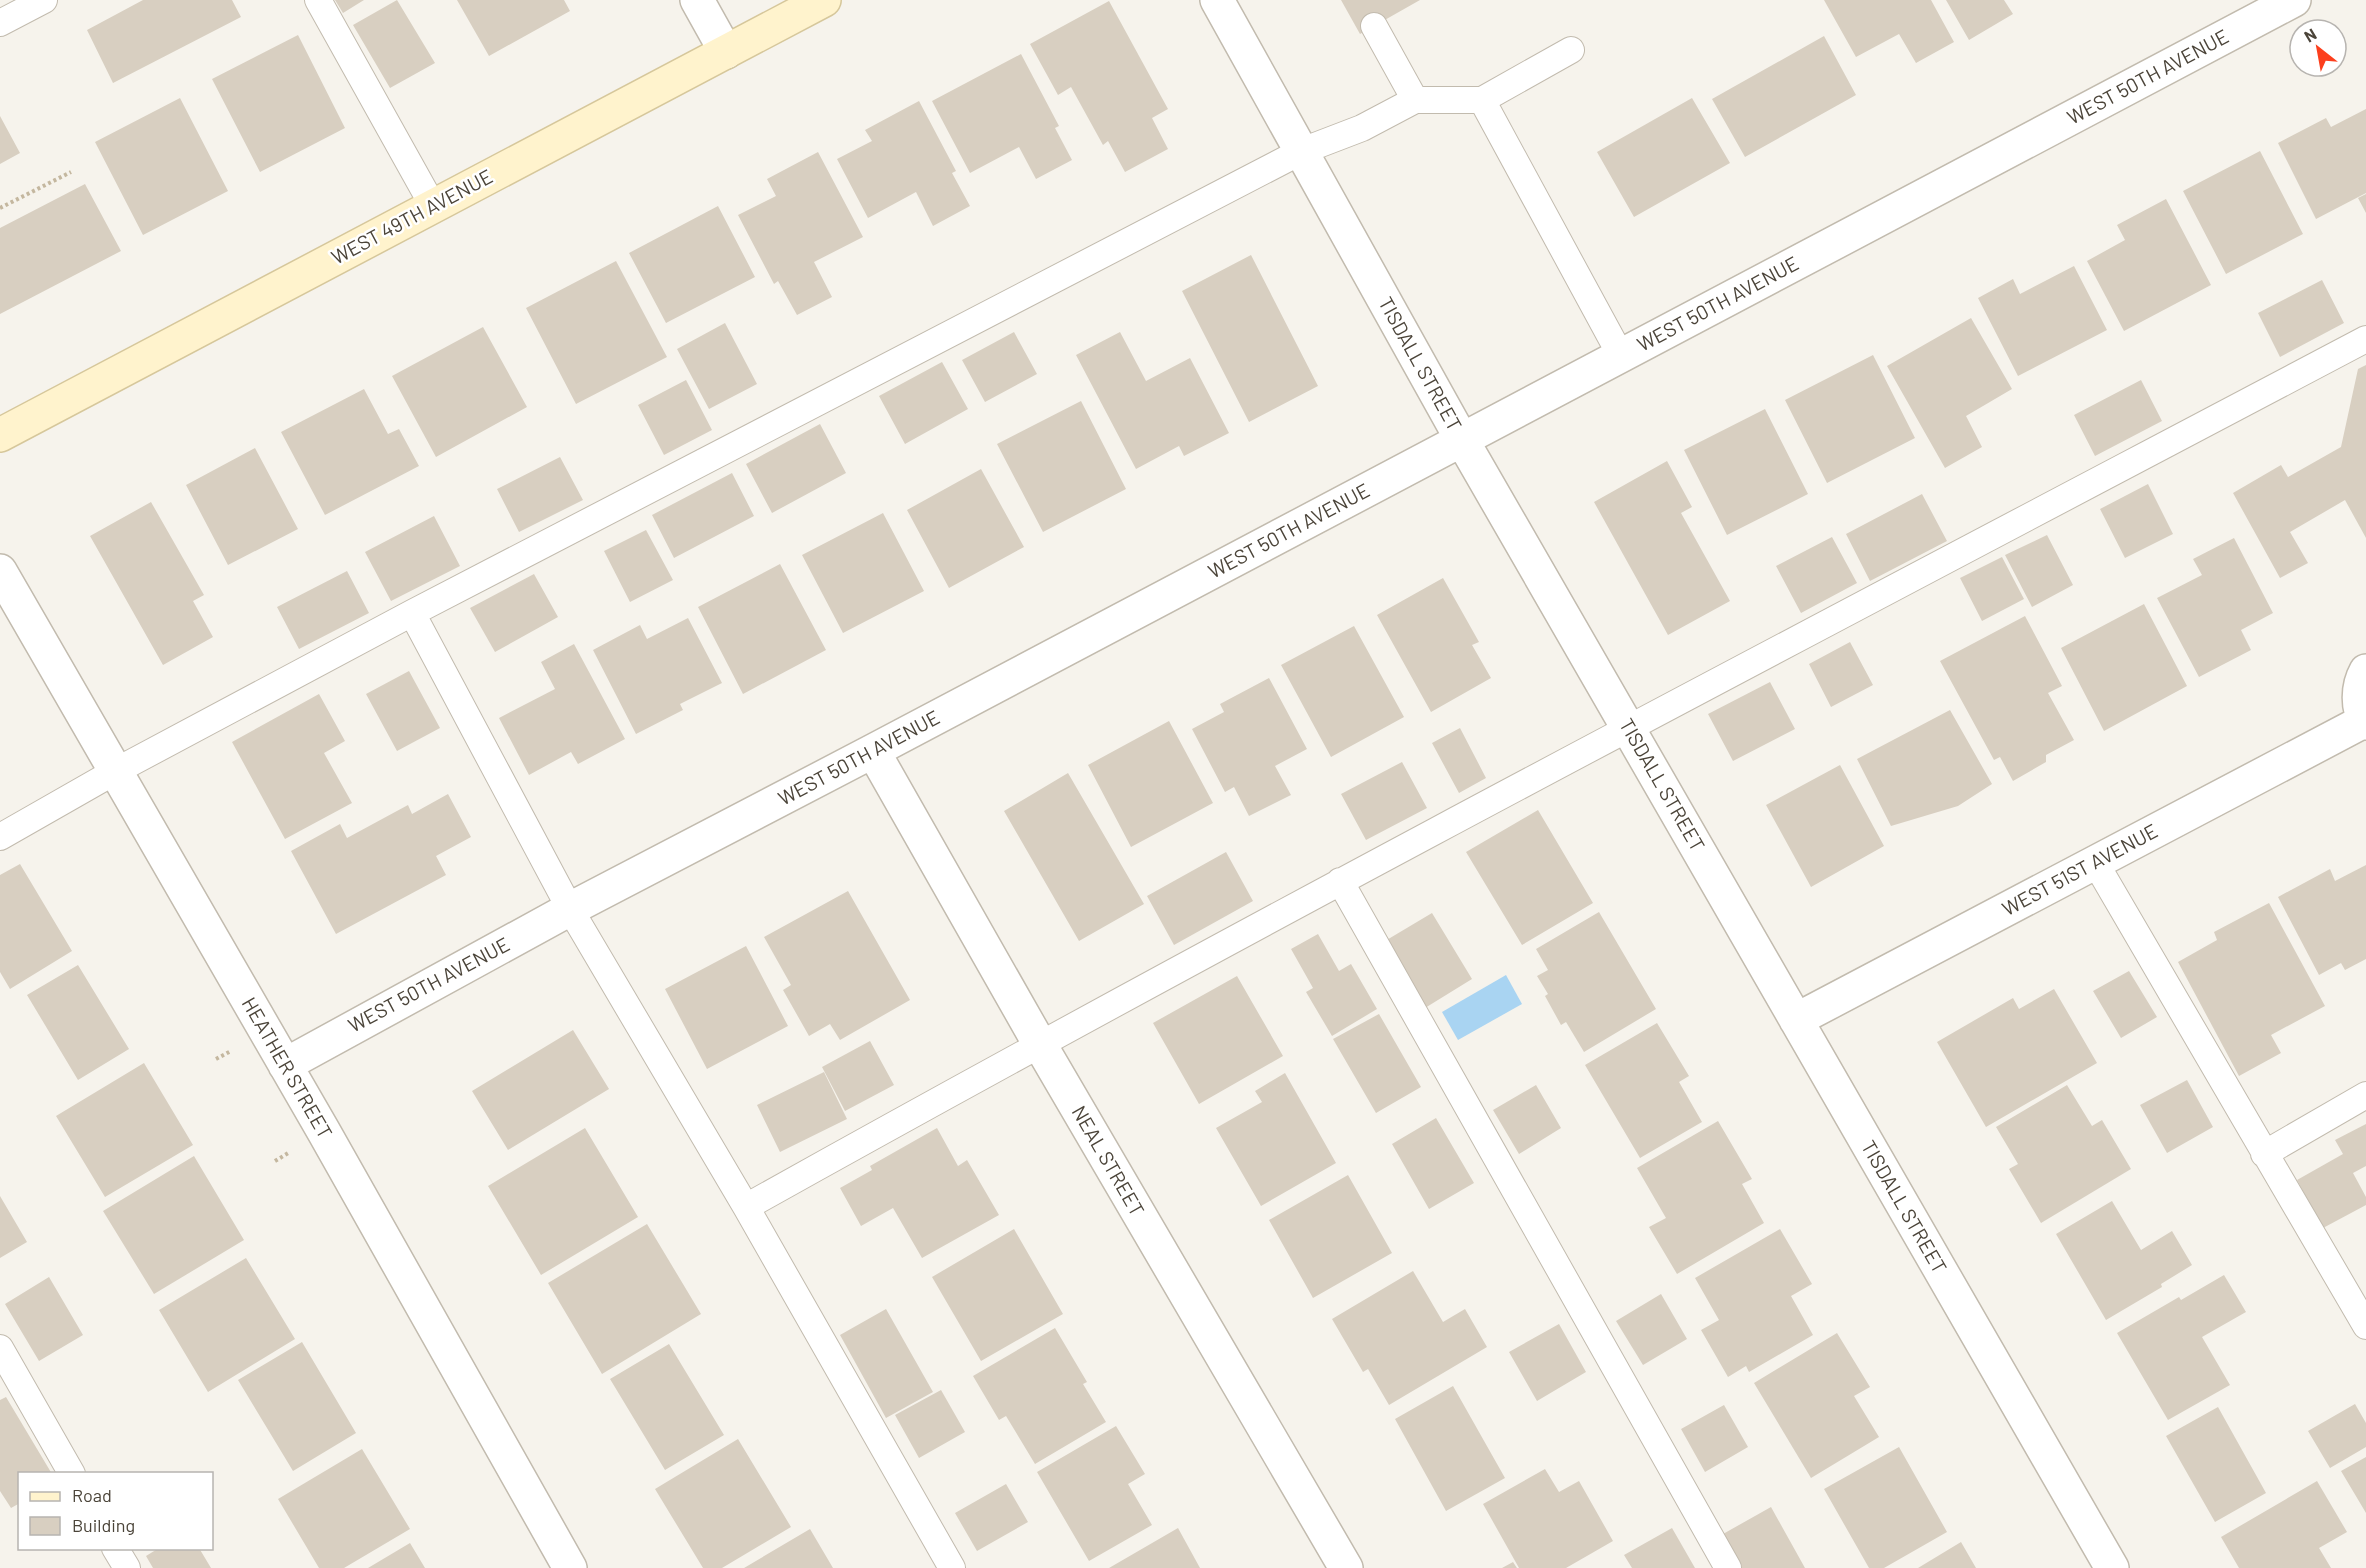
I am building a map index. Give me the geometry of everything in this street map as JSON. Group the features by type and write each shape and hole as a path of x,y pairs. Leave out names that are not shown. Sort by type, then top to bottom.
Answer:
{"street":[{"path":"697,0 726,52"},
{"name":"WEST 49TH AVENUE","path":"0,435 824,0"},
{"name":"TISDALL STREET","path":"1217,0 1462,440 2112,1568"},
{"name":"WEST 50TH AVENUE","path":"285,1065 570,909 873,752 2294,0"},
{"name":"HEATHER STREET","path":"0,571 285,1065 570,1568"},
{"name":"WEST 51ST AVENUE","path":"1796,1020 2365,722 2358,700 2361,680 2366,671"},
{"name":"NEAL STREET","path":"873,752 1039,1043 1346,1568"}],"lane":[{"path":"0,23 44,0"},
{"path":"318,0 433,206"},
{"path":"1374,26 1415,100"},
{"path":"0,837 114,772 412,613 1302,151 1362,128 1415,100 1482,100 1571,50"},
{"path":"1482,100 1621,356"},
{"path":"747,1207 1039,1043 1340,881 2366,339"},
{"path":"412,613 570,909 747,1207 952,1568"},
{"path":"2095,862 2366,1326"},
{"path":"1340,881 1728,1568"},
{"path":"2264,1154 2366,1095"},
{"path":"0,1347 71,1472"},
{"path":"117,1550 127,1568"}],"path":[{"path":"0,208 71,172"},
{"path":"216,1059 240,1046"},
{"path":"275,1161 297,1148"}],"water":[{"path":"1506,975 1522,1004 1458,1040 1442,1012"}],"building":[{"path":"143,0 232,0 241,17 113,83 87,30"},
{"path":"335,0 364,0 343,13"},
{"path":"397,0 435,63 390,88 353,25"},
{"path":"457,0 564,0 570,11 489,56"},
{"path":"1341,0 1420,0 1360,34"},
{"path":"1824,0 1931,0 1954,42 1916,63 1899,34 1856,57"},
{"path":"1946,0 2004,0 2013,14 1969,40"},
{"path":"1109,1 1168,109 1152,118 1168,149 1125,172 1108,141 1103,145 1071,87 1058,95 1030,44"},
{"path":"298,35 345,128 260,172 212,79"},
{"path":"1824,36 1856,95 1745,157 1712,99"},
{"path":"1021,54 1059,126 1055,128 1072,160 1036,179 1019,147 970,173 932,101"},
{"path":"180,98 228,191 143,235 95,142"},
{"path":"1692,98 1730,163 1634,217 1597,152"},
{"path":"919,101 956,171 952,173 970,206 933,226 916,192 868,218 837,159 872,141 865,130"},
{"path":"2366,109 2366,193 2316,219 2278,143 2326,118 2331,127"},
{"path":"0,116 20,153 0,164"},
{"path":"2260,151 2303,234 2226,274 2183,191"},
{"path":"818,152 863,237 814,262 832,297 797,315 778,281 774,284 738,215 776,196 767,179"},
{"path":"85,184 121,251 0,314 0,228"},
{"path":"2366,194 2366,213 2358,198"},
{"path":"2166,199 2211,285 2124,331 2087,261 2125,240 2117,225"},
{"path":"718,206 755,277 666,323 629,253"},
{"path":"1251,255 1318,386 1249,422 1182,291"},
{"path":"616,261 667,357 576,404 526,308"},
{"path":"2074,266 2107,330 2018,376 1978,298 2013,279 2020,294"},
{"path":"2322,280 2344,323 2280,357 2258,313"},
{"path":"1971,318 2012,389 1966,416 1982,447 1945,468 1887,366"},
{"path":"725,323 757,384 709,409 677,349"},
{"path":"483,327 527,407 436,457 392,376"},
{"path":"1014,332 1037,374 985,402 962,360"},
{"path":"1120,332 1146,381 1190,358 1229,433 1184,456 1179,446 1136,469 1076,355"},
{"path":"1873,355 1915,438 1827,483 1785,400"},
{"path":"942,362 968,409 905,444 879,396"},
{"path":"2366,365 2366,538 2345,500 2290,532 2308,563 2280,578 2233,493 2281,465 2288,477 2341,447 2358,369"},
{"path":"686,380 712,430 664,455 638,405"},
{"path":"2141,380 2162,421 2095,456 2074,415"},
{"path":"364,389 388,434 399,429 419,466 325,515 281,432"},
{"path":"1081,401 1126,489 1043,532 997,444"},
{"path":"1765,409 1808,494 1727,535 1684,450"},
{"path":"820,424 846,473 772,513 746,464"},
{"path":"255,448 298,529 228,565 186,485"},
{"path":"560,457 583,500 519,532 497,489"},
{"path":"1667,461 1692,507 1681,513 1730,601 1668,635 1594,502"},
{"path":"981,469 1024,547 949,588 907,510"},
{"path":"732,473 754,516 674,558 652,515"},
{"path":"2148,484 2173,534 2125,558 2100,509"},
{"path":"1922,494 1947,541 1870,581 1846,534"},
{"path":"151,502 204,595 193,601 213,637 163,665 90,536"},
{"path":"883,513 924,591 843,633 802,555"},
{"path":"434,516 460,566 391,601 365,552"},
{"path":"646,530 673,580 630,602 604,551"},
{"path":"2047,535 2073,585 2032,607 2005,555"},
{"path":"1832,537 1857,583 1801,613 1776,566"},
{"path":"2234,538 2273,613 2241,630 2251,650 2199,677 2157,598 2202,575 2193,559"},
{"path":"2002,557 2024,599 1982,621 1960,578"},
{"path":"780,564 826,650 743,694 698,607"},
{"path":"347,571 369,613 299,649 277,607"},
{"path":"534,574 558,617 495,652 470,608"},
{"path":"1443,578 1479,642 1472,645 1491,678 1431,712 1377,615"},
{"path":"2144,604 2187,686 2104,731 2061,648"},
{"path":"2025,616 2062,686 2048,693 2074,740 2046,755 2046,762 2013,781 2000,757 1994,760 1940,661"},
{"path":"688,618 722,683 680,704 683,710 636,734 593,650 640,625 647,639"},
{"path":"1354,626 1404,717 1331,757 1281,665"},
{"path":"1850,642 1873,685 1831,707 1809,664"},
{"path":"574,644 625,739 578,764 571,752 529,775 499,718 555,689 541,662"},
{"path":"409,671 440,728 397,751 366,694"},
{"path":"1269,678 1307,749 1275,766 1291,795 1249,816 1234,787 1225,792 1192,729 1224,712 1220,704"},
{"path":"1770,682 1795,729 1733,761 1708,714"},
{"path":"319,694 345,741 324,753 352,803 285,839 232,742"},
{"path":"1950,710 1992,784 1958,806 1891,826 1857,759"},
{"path":"1169,721 1213,803 1131,847 1088,765"},
{"path":"1460,728 1486,778 1459,793 1432,743"},
{"path":"1402,762 1427,808 1366,840 1341,794"},
{"path":"1840,765 1884,846 1811,887 1766,805"},
{"path":"1068,773 1144,904 1079,941 1004,811"},
{"path":"448,794 471,837 436,856 446,875 336,934 291,851 340,824 347,838 408,805 412,814"},
{"path":"1538,810 1593,903 1522,945 1466,852"},
{"path":"1226,852 1253,901 1174,945 1147,896"},
{"path":"20,864 72,951 10,989 0,972 0,875"},
{"path":"2366,865 2366,959 2345,970 2341,963 2319,975 2278,897 2330,869 2335,881"},
{"path":"848,891 910,1000 840,1040 830,1024 809,1036 783,990 791,985 764,937"},
{"path":"2269,903 2325,1006 2271,1035 2281,1053 2239,1076 2178,962 2217,940 2214,932"},
{"path":"1599,912 1656,1009 1584,1052 1566,1022 1561,1025 1545,996 1548,994 1537,976 1548,970 1536,949"},
{"path":"1432,913 1472,979 1425,1008 1385,941"},
{"path":"1318,934 1339,971 1351,964 1377,1009 1332,1036 1306,992 1313,988 1291,949"},
{"path":"746,946 788,1026 707,1069 665,989"},
{"path":"78,965 129,1049 78,1080 27,995"},
{"path":"2129,971 2157,1017 2121,1038 2093,991"},
{"path":"1237,976 1283,1056 1199,1104 1153,1023"},
{"path":"2054,989 2097,1063 1986,1127 1937,1042 2013,998 2019,1009"},
{"path":"1379,1014 1421,1087 1376,1113 1333,1039"},
{"path":"1657,1023 1689,1076 1679,1082 1702,1122 1640,1158 1585,1065"},
{"path":"573,1030 609,1089 508,1150 472,1091"},
{"path":"870,1041 894,1085 845,1111 822,1067"},
{"path":"144,1063 193,1145 105,1197 56,1116"},
{"path":"824,1072 847,1119 780,1152 757,1105"},
{"path":"1285,1073 1336,1163 1261,1206 1216,1128 1262,1102 1255,1091"},
{"path":"2187,1080 2213,1127 2167,1153 2140,1105"},
{"path":"1536,1085 1561,1128 1519,1154 1493,1110"},
{"path":"2067,1085 2092,1126 2102,1120 2131,1169 2041,1223 2009,1169 2018,1164 1996,1127"},
{"path":"1436,1118 1474,1183 1429,1209 1392,1144"},
{"path":"1718,1121 1752,1179 1742,1184 1764,1223 1677,1274 1649,1227 1666,1218 1637,1168"},
{"path":"2366,1124 2366,1166 2353,1173 2366,1197 2366,1205 2323,1228 2297,1180 2343,1154 2335,1140"},
{"path":"585,1128 638,1217 541,1275 488,1186"},
{"path":"937,1128 958,1166 967,1160 999,1215 922,1258 893,1208 861,1226 840,1188 872,1170 870,1166"},
{"path":"194,1156 244,1240 154,1294 103,1211"},
{"path":"1348,1175 1392,1253 1313,1298 1269,1220"},
{"path":"0,1196 27,1242 0,1258"},
{"path":"2112,1201 2141,1250 2172,1231 2192,1265 2161,1284 2162,1287 2106,1320 2056,1234"},
{"path":"647,1224 701,1314 602,1374 548,1283"},
{"path":"1014,1229 1063,1314 981,1361 932,1277"},
{"path":"1780,1229 1812,1284 1791,1296 1813,1335 1749,1372 1746,1366 1728,1377 1701,1330 1719,1320 1695,1278"},
{"path":"246,1258 295,1339 208,1392 159,1310"},
{"path":"1413,1271 1443,1322 1465,1309 1487,1347 1389,1405 1368,1369 1363,1372 1332,1319"},
{"path":"2224,1275 2246,1312 2202,1337 2230,1385 2168,1420 2117,1333 2179,1297 2181,1300"},
{"path":"49,1277 83,1335 39,1361 5,1304"},
{"path":"1661,1294 1687,1339 1643,1365 1616,1321"},
{"path":"886,1309 933,1392 886,1418 840,1335"},
{"path":"1559,1324 1586,1372 1537,1401 1509,1352"},
{"path":"1055,1328 1087,1382 1083,1384 1106,1422 1035,1464 1006,1416 999,1420 973,1376"},
{"path":"1837,1333 1870,1387 1854,1396 1879,1437 1811,1478 1754,1383"},
{"path":"302,1342 356,1433 293,1471 238,1380"},
{"path":"669,1344 724,1435 665,1470 610,1379"},
{"path":"1453,1386 1505,1478 1446,1511 1395,1419"},
{"path":"941,1390 965,1432 919,1458 895,1415"},
{"path":"6,1397 51,1472 18,1472 18,1504 11,1508 0,1491 0,1400"},
{"path":"2355,1404 2366,1423 2366,1447 2330,1468 2308,1431"},
{"path":"1724,1405 1748,1447 1705,1472 1681,1429"},
{"path":"2218,1407 2266,1493 2215,1522 2166,1436"},
{"path":"1116,1426 1145,1474 1128,1484 1152,1525 1089,1561 1037,1472"},
{"path":"738,1439 791,1527 722,1568 703,1568 655,1489"},
{"path":"1899,1447 1947,1532 1884,1568 1869,1568 1824,1489"},
{"path":"362,1449 410,1529 344,1568 319,1568 278,1499"},
{"path":"2366,1457 2366,1513 2341,1471"},
{"path":"1545,1469 1559,1492 1579,1481 1613,1541 1566,1568 1519,1568 1483,1504"},
{"path":"2317,1481 2347,1532 2319,1548 2331,1568 2239,1568 2221,1537"},
{"path":"1006,1484 1028,1522 977,1551 955,1513"},
{"path":"1771,1507 1805,1568 1742,1568 1723,1534"},
{"path":"1178,1528 1200,1568 1109,1568"},
{"path":"1672,1528 1695,1568 1632,1568 1624,1555"},
{"path":"810,1529 833,1568 744,1568"},
{"path":"1961,1542 1976,1568 1918,1568"},
{"path":"410,1543 425,1568 368,1568"},
{"path":"156,1550 200,1550 211,1568 153,1568 146,1556"},
{"path":"1513,1562 1517,1568 1502,1568"}]}
